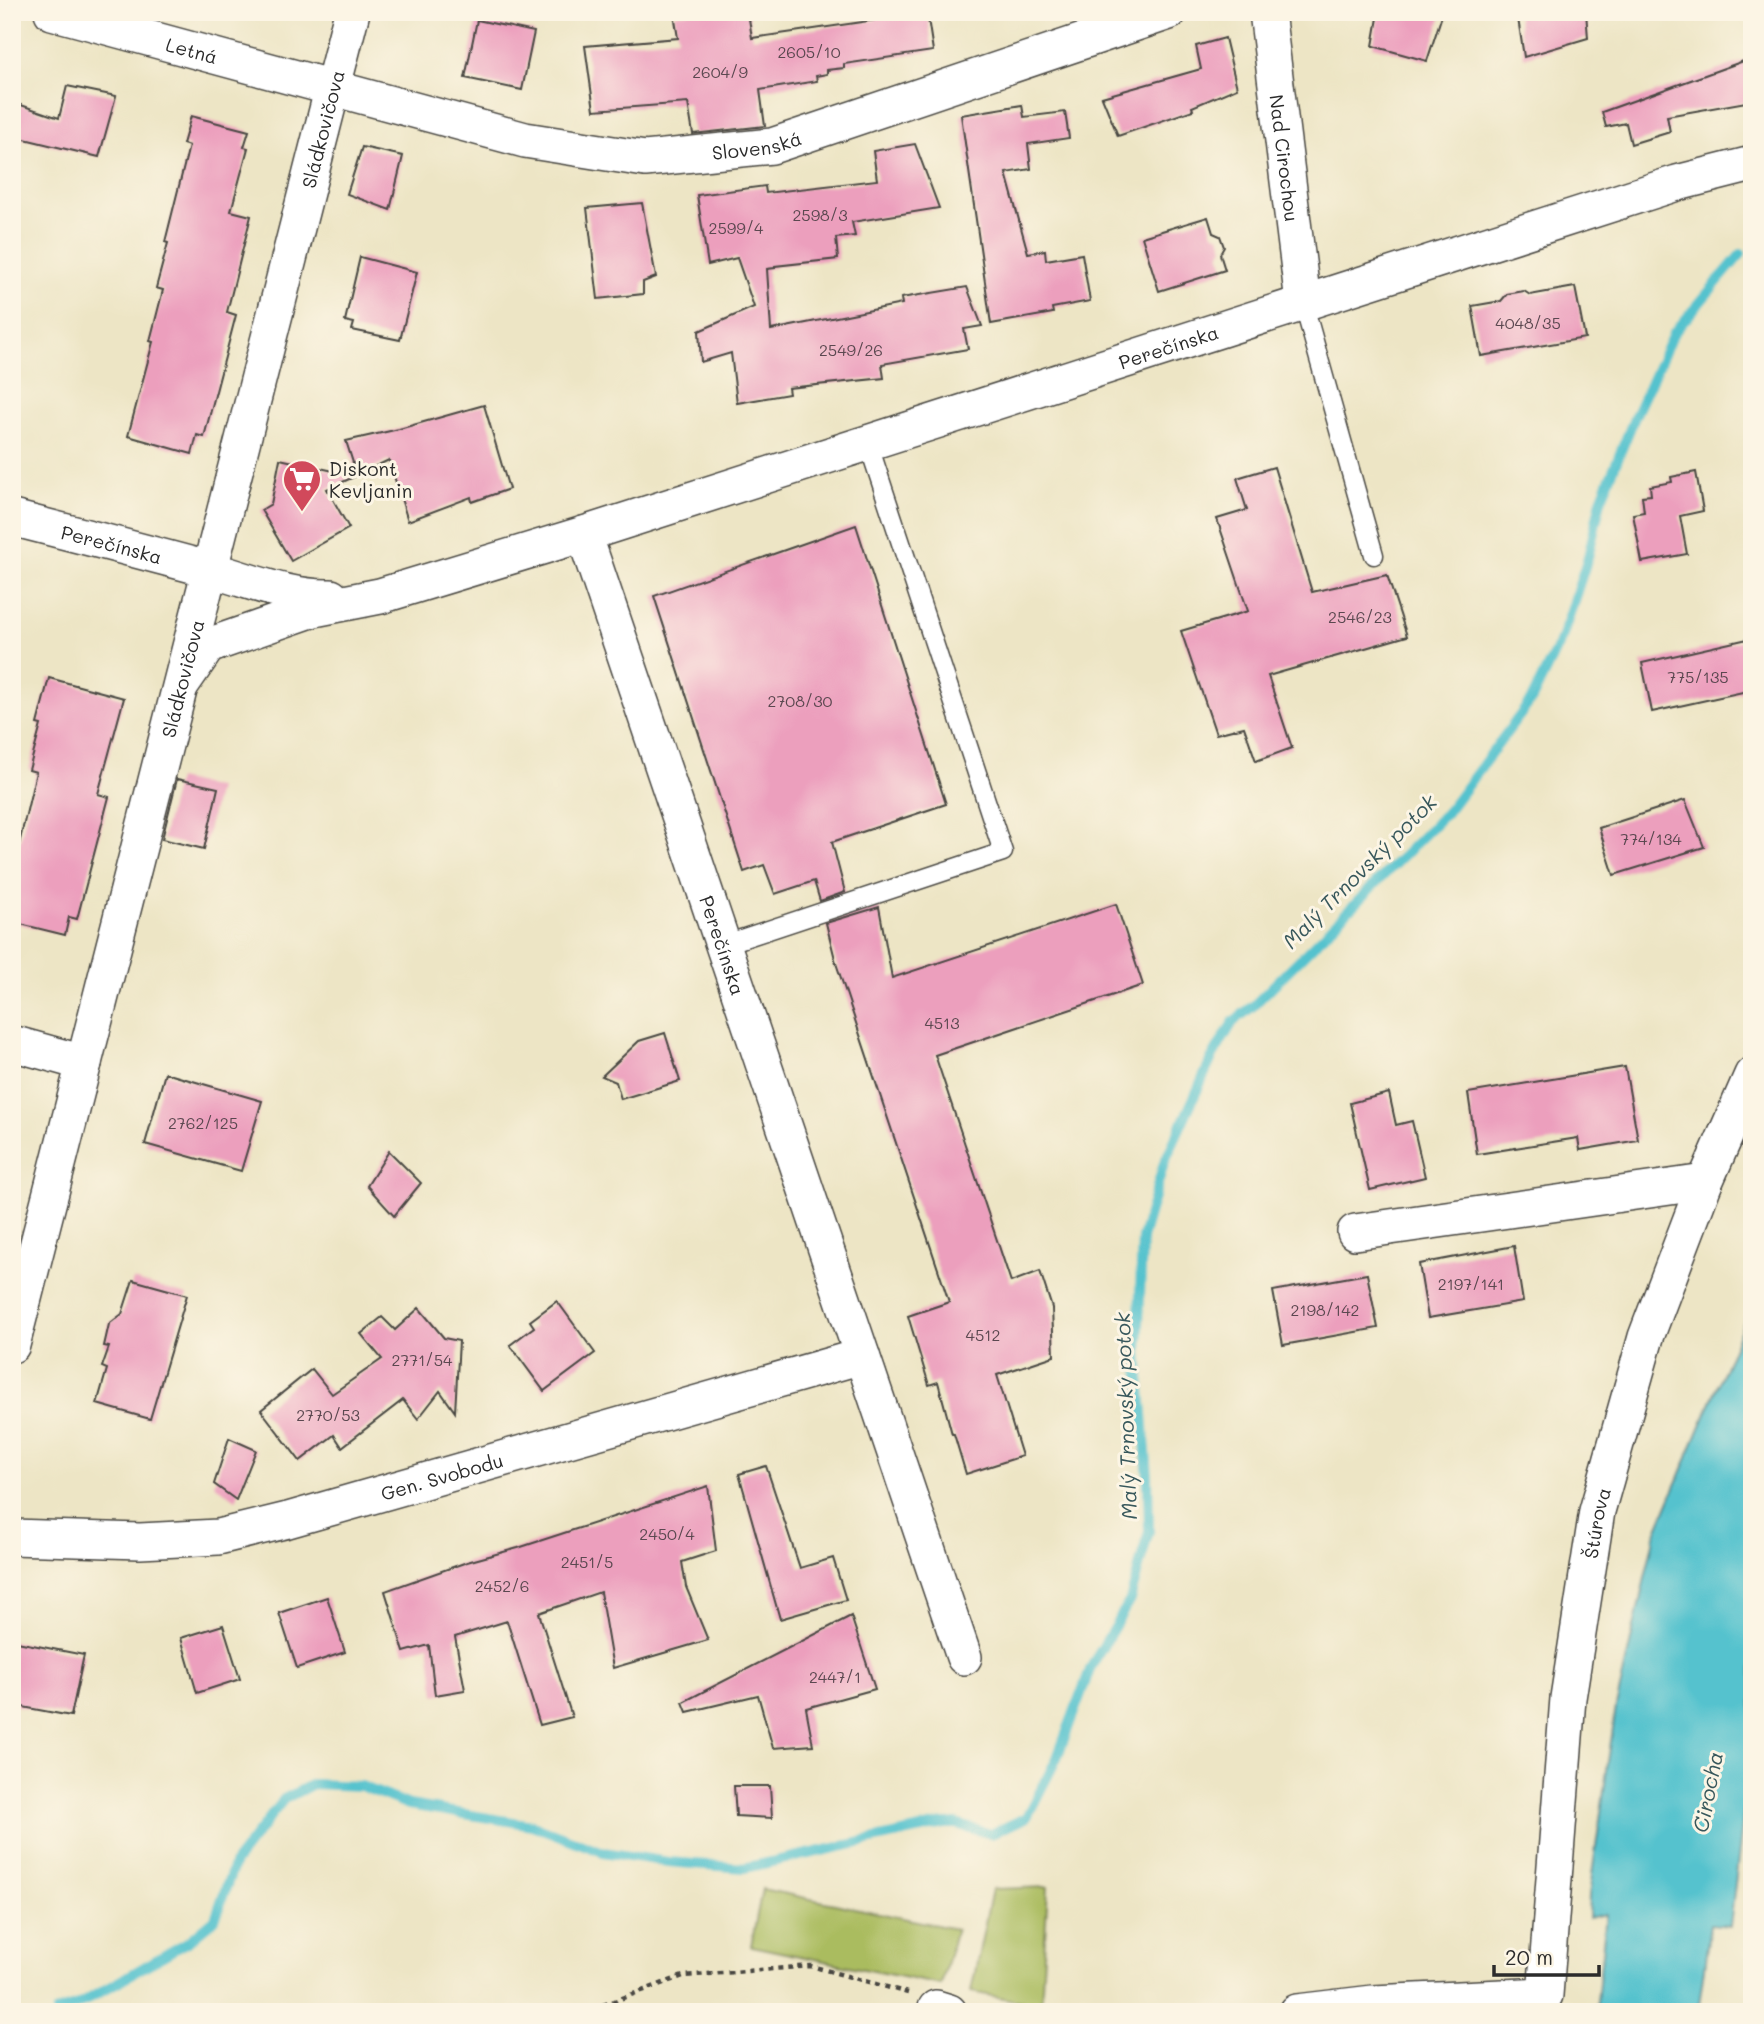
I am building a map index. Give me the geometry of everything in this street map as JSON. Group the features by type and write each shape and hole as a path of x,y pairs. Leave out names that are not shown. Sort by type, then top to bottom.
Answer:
{"street":[{"name":"Letná","path":"52,12 332,88"},
{"name":"Sládkovičova","path":"12,1345 352,12"},
{"name":"Slovenská","path":"332,88 525,140 645,159 772,146 1170,12"},
{"name":"Nad Cirochou","path":"1267,12 1303,302"},
{"name":"Perečínska","path":"181,685 208,646 314,609 380,596 584,534 1677,183 1752,164"},
{"name":"Perečínska","path":"12,518 210,569 275,591 308,598 380,596"},
{"name":"Perečínska","path":"221,527 223,551 228,566 245,579"},
{"name":"Perečínska","path":"584,534 964,1657"},
{"name":"Perečínska","path":"210,569 215,602 229,618 254,630 275,632 306,629"},
{"name":"Perečínska","path":"181,685 209,662 306,629 380,596"},
{"path":"12,1043 84,1063"},
{"name":"Štúrova","path":"1297,2012 1373,2003 1544,2003 1568,1698 1597,1511 1646,1338 1705,1182 1752,1075"},
{"path":"1355,1232 1705,1182"},
{"name":"Gen. Svobodu","path":"12,1537 140,1541 218,1537 288,1520 862,1356"}],"lane":[{"path":"1303,302 1374,555"},
{"path":"723,945 1003,852 868,443"}],"path":[{"path":"1747,2012 1752,1944"},
{"path":"584,2012 683,1976 811,1966 909,1993 942,2010"}],"green space":[{"path":"1048,1887 1041,2005 971,1992 992,1889"},
{"path":"762,1889 956,1929 941,1985 751,1946"}],"water":[{"name":"Cirocha","path":"1752,1303 1752,1741 1730,1926 1710,1924 1698,2012 1596,2012 1606,1914 1588,1918 1589,1896 1616,1707 1654,1538"}],"building":[{"path":"748,12 752,38 876,20 874,12 927,12 933,51 844,64 844,68 827,70 827,74 816,76 817,81 760,90 765,126 693,134 688,103 594,110 585,46 678,38 674,14"},
{"path":"1379,12 1443,12 1427,61 1373,46"},
{"path":"1517,12 1586,12 1588,38 1524,57"},
{"path":"477,20 534,32 522,90 465,78"},
{"path":"1225,38 1237,88 1192,107 1193,110 1118,136 1102,97 1201,69 1196,46"},
{"path":"1752,58 1752,101 1667,116 1670,132 1631,144 1626,123 1606,127 1602,112"},
{"path":"67,86 116,96 99,157 12,136 12,102 59,118"},
{"path":"1022,105 1024,117 1065,112 1069,138 1028,144 1031,169 1006,173 1028,253 1045,250 1046,260 1082,254 1090,301 1052,308 1053,313 991,324 961,115"},
{"path":"191,116 249,131 244,147 248,148 231,211 251,216 227,312 236,315 204,437 197,435 192,454 128,436 153,342 150,341 163,290 156,288 189,146 183,144"},
{"path":"915,144 939,208 852,222 855,236 836,238 838,259 767,269 771,330 902,304 901,298 967,287 982,326 964,329 968,349 882,364 884,378 788,388 789,394 737,403 731,353 701,362 699,331 754,307 737,258 708,265 697,195 765,186 766,193 877,180 873,151"},
{"path":"362,147 403,156 390,210 347,194"},
{"path":"642,203 656,277 643,282 643,294 598,299 587,208"},
{"path":"1208,217 1213,233 1220,236 1224,247 1220,254 1225,270 1159,291 1142,237"},
{"path":"360,257 417,272 400,340 352,330 354,323 345,321"},
{"path":"1575,287 1585,338 1481,356 1472,306 1501,301 1507,294 1524,291 1530,295"},
{"path":"484,405 509,489 472,502 471,497 408,521 389,460 357,475 346,441"},
{"name":"Diskont Kevljanin","path":"280,459 356,476 327,489 349,528 291,561 261,510 271,504"},
{"path":"1274,467 1312,592 1387,575 1407,636 1268,676 1292,748 1256,761 1244,727 1216,734 1181,631 1248,611 1217,519 1247,510 1237,478"},
{"path":"1696,472 1703,511 1680,516 1687,554 1642,562 1633,514 1644,512 1642,496 1651,495 1650,486 1672,482 1671,477"},
{"path":"856,525 946,804 832,842 845,892 820,901 814,881 775,894 764,865 744,872 654,596"},
{"path":"1752,638 1752,690 1652,712 1642,663"},
{"path":"49,678 124,698 98,794 109,797 77,919 69,917 65,935 12,922 12,874 36,772 29,770 41,725 37,724"},
{"path":"177,779 218,788 204,849 162,839"},
{"path":"1685,800 1704,847 1614,875 1599,828"},
{"path":"1116,904 1143,985 935,1055 1011,1282 1040,1271 1052,1308 1054,1356 997,1375 1022,1456 966,1474 938,1382 929,1385 908,1316 949,1302 836,963 826,923 879,907 892,978"},
{"path":"665,1033 680,1081 621,1099 616,1082 602,1076 639,1041"},
{"path":"1625,1067 1638,1140 1580,1150 1578,1138 1477,1154 1468,1093"},
{"path":"165,1073 262,1101 241,1171 145,1144"},
{"path":"1389,1093 1396,1125 1412,1121 1425,1177 1370,1190 1350,1103"},
{"path":"389,1151 421,1183 394,1216 367,1186"},
{"path":"1514,1246 1523,1302 1428,1318 1419,1264"},
{"path":"1367,1274 1378,1328 1283,1345 1273,1291"},
{"path":"133,1280 187,1295 150,1419 97,1404 107,1369 102,1367 109,1347 104,1346 109,1324 122,1314"},
{"path":"557,1301 595,1353 544,1391 510,1345 534,1327 530,1321"},
{"path":"419,1308 444,1338 459,1341 455,1412 440,1391 418,1419 403,1400 342,1447 334,1435 300,1461 261,1410 312,1369 332,1394 382,1359 361,1334 382,1317 395,1330"},
{"path":"229,1438 256,1450 236,1500 214,1484"},
{"path":"766,1466 800,1568 833,1558 846,1600 780,1619 739,1474"},
{"path":"708,1486 716,1551 682,1562 686,1587 708,1640 613,1668 600,1592 539,1613 572,1717 540,1725 507,1621 455,1637 465,1690 435,1695 429,1645 404,1652 385,1591 467,1562"},
{"path":"327,1597 345,1652 297,1668 279,1613"},
{"path":"851,1616 875,1689 806,1708 813,1745 773,1748 758,1695 687,1712 683,1702"},
{"path":"223,1625 240,1679 197,1693 181,1638"},
{"path":"12,1641 84,1655 71,1716 12,1705"},
{"path":"734,1786 770,1786 772,1818 736,1816"}],"waterway":[{"name":"Malý Trnovský potok","path":"57,2012 78,2005 189,1941 215,1919 235,1862 284,1799 313,1784 361,1786 409,1805 532,1825 603,1852 669,1862 744,1868 944,1824 956,1824 991,1834 1027,1817 1057,1758 1091,1667 1130,1600 1149,1531 1148,1477 1138,1352 1142,1238 1164,1163 1212,1058 1233,1022 1253,1006 1449,810 1532,699 1563,635 1588,557 1601,500 1636,414 1673,334 1741,254"}],"place":[{"name":"Diskont Kevljanin","path":"302,513"}]}
